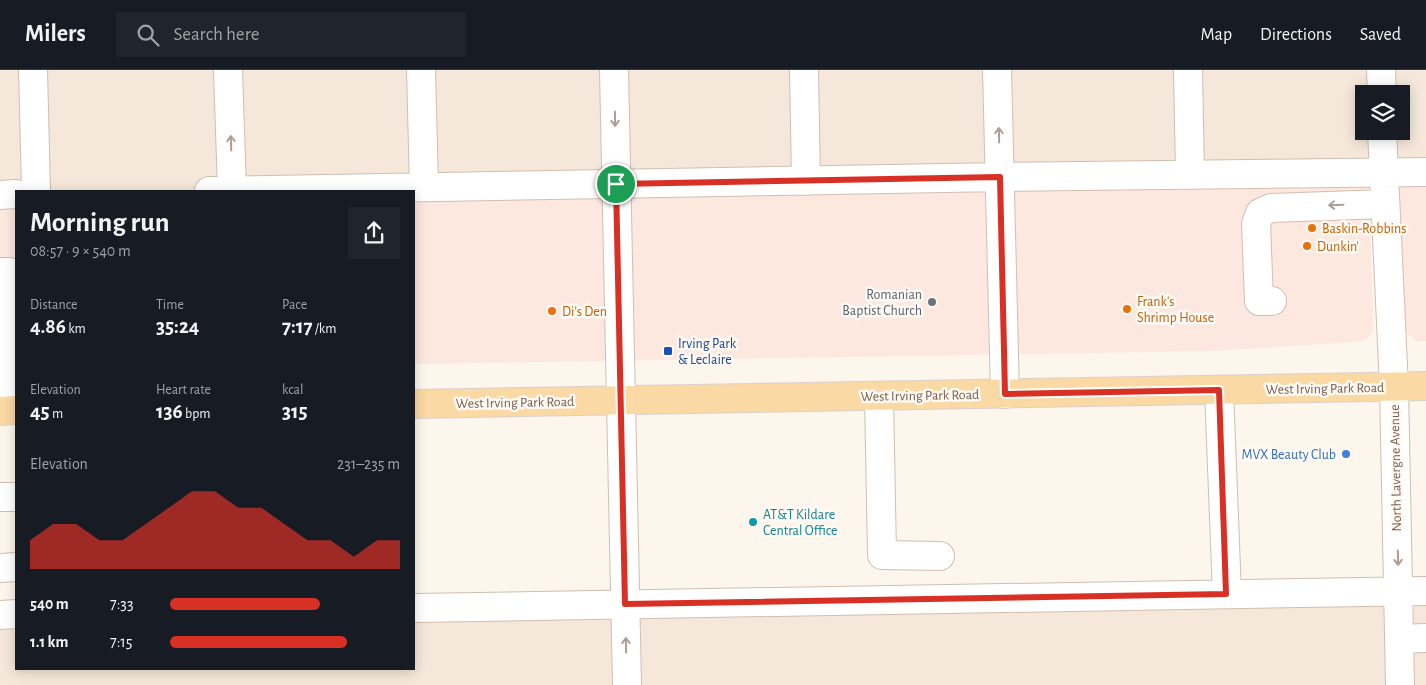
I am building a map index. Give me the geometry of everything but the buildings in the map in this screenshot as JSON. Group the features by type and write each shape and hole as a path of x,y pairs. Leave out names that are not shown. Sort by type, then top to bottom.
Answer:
{"main road":[{"name":"West Irving Park Road","path":"415,404 1426,386"}],"street":[{"path":"33,70 36,190"},
{"path":"228,70 232,190"},
{"path":"421,70 424,187"},
{"path":"614,70 627,685"},
{"path":"804,70 806,181"},
{"path":"997,70 1005,394"},
{"path":"1188,70 1190,175"},
{"path":"1381,70 1382,85"},
{"name":"North Lavergne Avenue","path":"1382,140 1394,387 1400,685"},
{"path":"280,190 1000,177 1426,172"},
{"path":"0,195 15,194"},
{"path":"1272,301 1259,301 1256,224 1260,213 1271,208 1385,204"},
{"path":"0,272 8,272 9,411"},
{"path":"1219,390 1226,594"},
{"path":"879,396 882,555 940,556"},
{"path":"0,497 15,497"},
{"path":"0,568 15,567"},
{"path":"415,608 1426,591"},
{"path":"0,615 15,614"},
{"path":"1399,638 1426,638"}],"shaded area":[{"path":"0,70 1426,70 1426,172 411,190 15,190 0,198"},
{"path":"1426,172 1426,341 1416,341 1403,330 1398,173"},
{"path":"1369,173 1373,330 1366,340 1355,342 1212,351 415,364 415,191"},
{"path":"15,197 15,371 0,371 0,198"},
{"path":"1426,598 1426,685 0,685 0,624 15,624 15,670 415,670 415,617"}],"place":[{"name":"Baskin-Robbins","path":"1312,228"},
{"name":"Dunkin'","path":"1307,246"},
{"name":"Romanian Baptist Church","path":"932,302"},
{"name":"Frank's Shrimp House","path":"1127,309"},
{"name":"Di’s Den","path":"552,311"},
{"name":"Irving Park & Leclaire","path":"668,351"},
{"name":"MVX Beauty Club","path":"1346,454"},
{"name":"AT&T Kildare Central Office","path":"753,522"}],"route":[{"path":"1000,177 1005,394 1219,390 1226,594 625,604 616,184 1000,177"}]}
